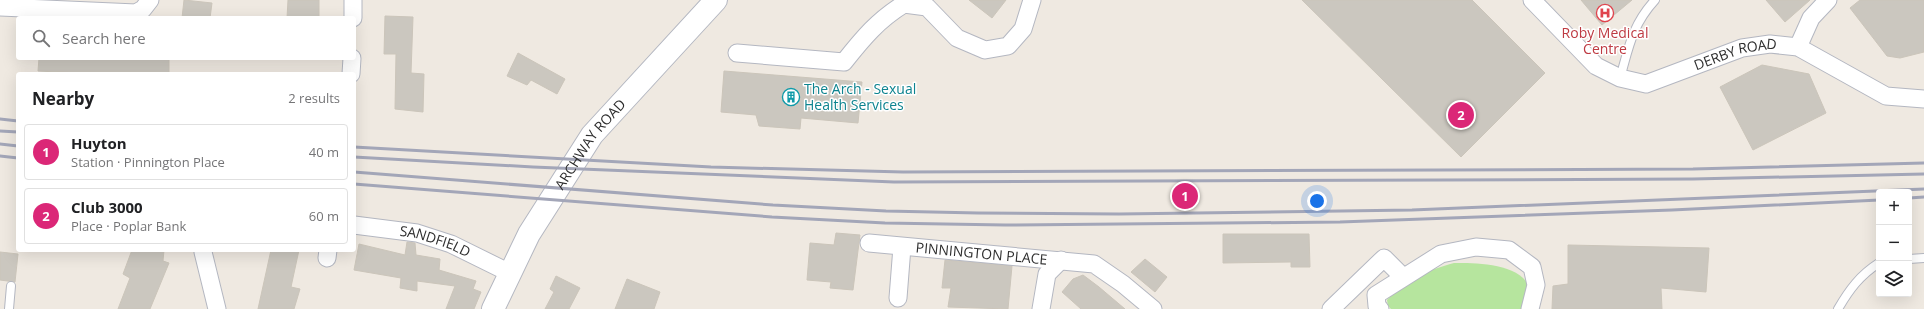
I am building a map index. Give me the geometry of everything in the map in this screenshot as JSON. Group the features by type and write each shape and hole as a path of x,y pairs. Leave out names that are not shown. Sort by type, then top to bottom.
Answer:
{"main road":[{"name":"ARCHWAY ROAD","path":"493,309 529,234 592,135 716,0"}],"street":[{"path":"0,7 136,13 143,9 150,0"},
{"path":"353,0 353,16"},
{"path":"737,53 844,62 869,31 886,15 905,2 927,8 957,38 985,50 1008,46 1024,29 1032,0"},
{"name":"DERBY ROAD","path":"1532,0 1596,66 1620,78 1646,84 1742,48 1770,44 1798,47 1811,18 1828,0"},
{"path":"1798,47 1886,96 1924,100"},
{"path":"351,72 352,60"},
{"name":"SANDFIELD","path":"356,225 417,233 451,244 510,273"},
{"name":"PINNINGTON PLACE","path":"869,243 1094,264 1153,309"},
{"name":"PINNINGTON PLACE","path":"898,298 902,247"},
{"path":"1380,309 1377,306 1376,295 1403,277 1441,254 1476,247 1509,250 1532,267 1536,285 1530,309"},
{"path":"203,252 217,309"},
{"path":"1331,309 1384,258 1403,277"},
{"name":"PINNINGTON PLACE","path":"1042,309 1048,274 1061,260"}],"lane":[{"path":"1620,78 1633,32 1644,12 1654,0"},
{"path":"1912,259 1924,258"},
{"path":"1838,309 1853,285 1868,270 1876,266"},
{"path":"9,309 11,286"}],"green space":[{"path":"1454,263 1473,263 1496,266 1516,273 1524,278 1529,286 1524,309 1391,309 1388,306 1387,300 1401,286 1426,272"}],"building":[{"path":"184,0 212,3 210,16 182,16"},
{"path":"288,0 319,0 319,16 287,16"},
{"path":"969,0 1006,0 992,18"},
{"path":"1302,0 1472,0 1545,73 1461,157"},
{"name":"Roby Medical Centre","path":"1581,0 1632,0 1602,25"},
{"path":"1766,0 1810,0 1785,22"},
{"path":"1860,0 1924,0 1924,52 1900,58 1887,56 1850,8"},
{"path":"385,16 413,17 411,73 424,74 423,112 395,109 396,54 384,54"},
{"path":"518,53 565,79 557,94 531,80 527,85 507,76"},
{"path":"39,60 169,60 169,72 38,71"},
{"path":"1762,65 1809,74 1826,113 1753,150 1720,87"},
{"name":"The Arch - Sexual Health Services","path":"724,71 862,82 858,123 801,118 800,129 759,126 756,115 721,112"},
{"path":"836,233 860,235 853,290 830,288 831,282 807,280 810,243 834,245"},
{"path":"1223,234 1309,234 1310,267 1291,267 1291,262 1223,263"},
{"path":"407,242 415,243 416,255 440,259 439,270 476,281 473,289 481,292 474,309 446,309 455,286 417,281 417,291 400,288 401,278 354,270 359,244 405,255"},
{"path":"1568,245 1709,248 1706,292 1661,288 1662,309 1552,309 1553,286 1568,284"},
{"path":"0,252 18,254 15,282 0,280"},
{"path":"131,252 164,252 163,261 169,263 150,309 118,309 130,278 123,274"},
{"path":"271,252 299,252 291,287 300,289 294,309 258,309"},
{"path":"1145,259 1167,277 1155,292 1131,272"},
{"path":"945,260 1012,266 1008,309 948,307 951,288 942,288"},
{"path":"1083,275 1125,309 1081,309 1062,292 1073,279"},
{"path":"556,276 580,288 569,309 545,309 554,292 550,289"},
{"path":"627,279 660,292 654,309 615,309"}],"railway":[{"path":"0,119 16,121"},
{"path":"0,131 16,132"},
{"path":"0,144 16,146"},
{"path":"356,147 711,167 903,172 1693,169 1924,163"},
{"path":"0,156 16,158"},
{"path":"356,157 533,167 894,182 1693,179 1924,174"},
{"path":"356,172 773,205 886,211 978,213 1119,214 1412,210 1924,189"},
{"path":"356,184 772,217 885,223 1005,225 1340,222 1672,210 1876,200"},
{"path":"1912,198 1924,197"}],"place":[{"name":"Roby Medical Centre","path":"1605,13"},
{"name":"The Arch - Sexual Health Services","path":"791,97"},
{"name":"Club 3000","path":"1461,115"},
{"name":"Huyton","path":"1185,196"}]}
